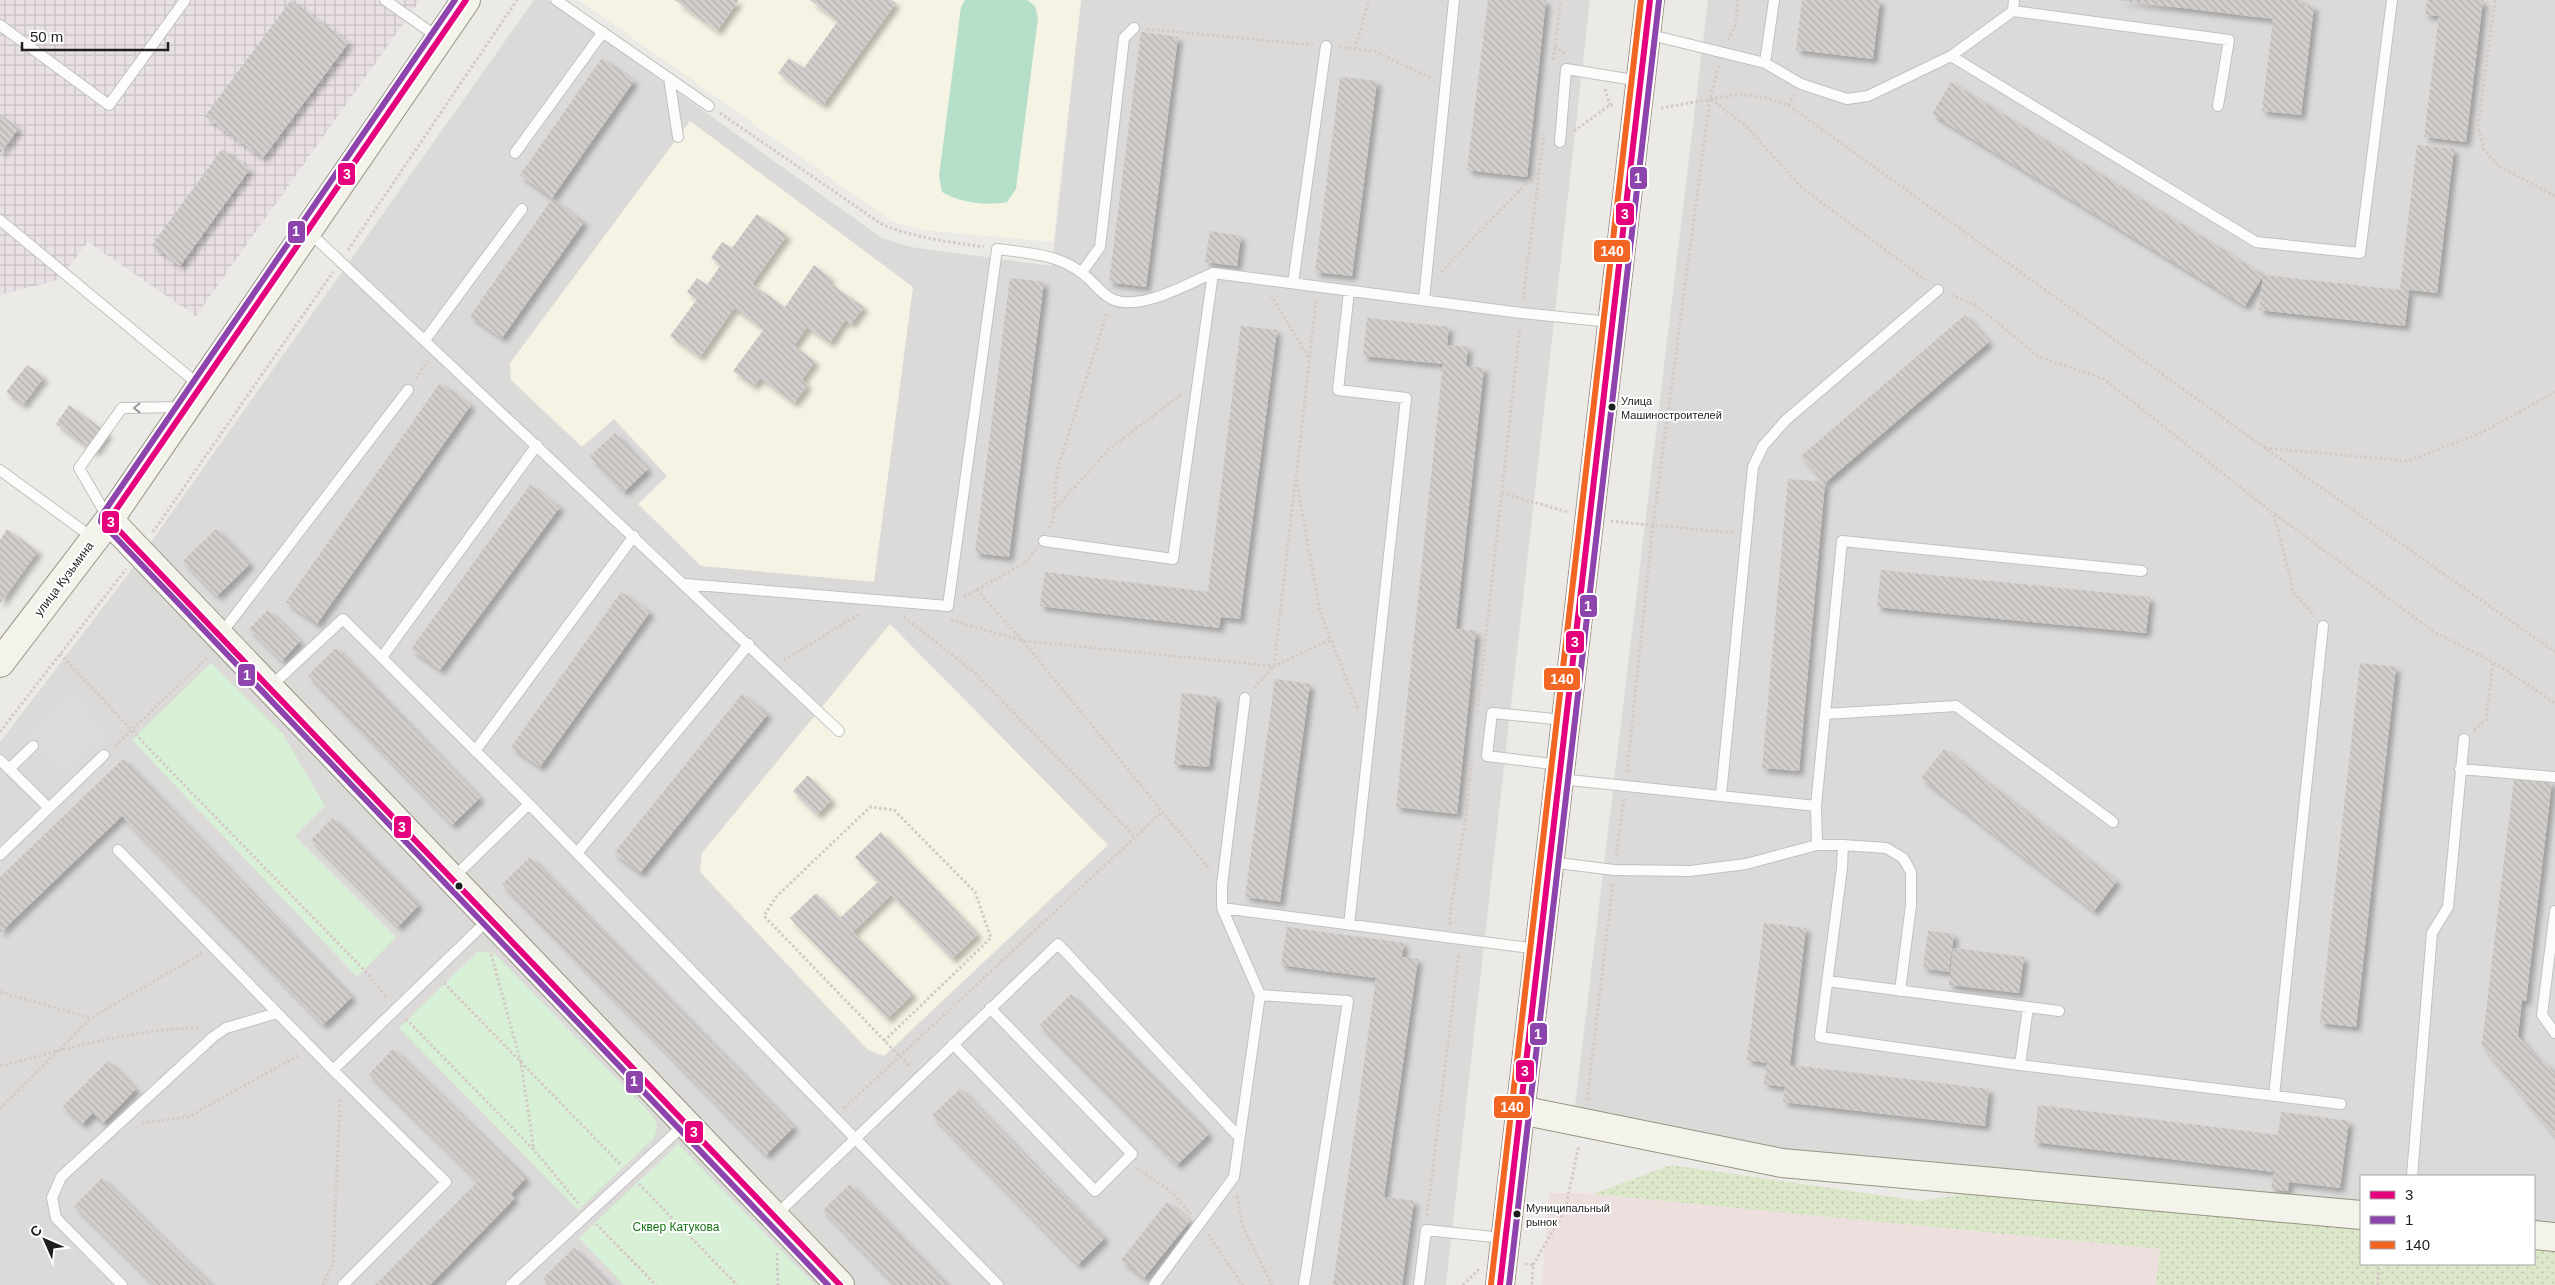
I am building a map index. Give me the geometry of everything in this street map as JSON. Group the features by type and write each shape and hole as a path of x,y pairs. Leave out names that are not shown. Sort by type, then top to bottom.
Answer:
{"main road":[{"path":"1500,1285 1650,0"}],"street":[{"name":"улица Кузьмина","path":"0,663 102,529 466,0"},
{"path":"102,529 139,552 840,1285"},
{"path":"1520,1110 1782,1162 2360,1215"},
{"path":"2535,1235 2555,1237"}],"lane":[{"path":"0,25 108,105 185,0"},
{"path":"384,0 439,39"},
{"path":"556,0 709,106"},
{"path":"1424,300 1454,0"},
{"path":"1765,63 1774,0"},
{"path":"2013,11 2014,0"},
{"path":"1951,56 2256,242 2360,253 2392,0"},
{"path":"1646,34 1765,63 1801,84 1824,93 1848,99 1868,96 1951,56 2013,11 2229,40 2218,106"},
{"path":"1082,272 1100,247 1124,38 1134,28"},
{"path":"515,153 603,32"},
{"path":"1293,283 1326,46"},
{"path":"1560,142 1566,69 1639,94"},
{"path":"669,78 678,137"},
{"path":"425,340 522,209"},
{"path":"0,220 193,396"},
{"path":"307,230 749,644 839,731"},
{"path":"685,584 948,606 997,249 1048,255 1082,272 1112,299 1142,301 1168,293 1213,273 1521,313 1612,322"},
{"path":"1044,541 1173,559 1213,273"},
{"path":"1721,795 1753,467 1763,446 1786,420 1938,290"},
{"path":"1349,925 1406,398 1338,390 1350,291"},
{"path":"221,638 408,390"},
{"path":"102,529 78,468 122,408 193,396"},
{"path":"382,657 537,445"},
{"path":"0,470 102,529"},
{"path":"475,750 634,536"},
{"path":"1816,846 1816,806 1842,541 2142,571"},
{"path":"269,688 343,618 529,804 998,1285"},
{"path":"2274,1096 2323,626"},
{"path":"577,853 749,644"},
{"path":"1154,1285 1234,1177 1260,995 1222,908 1222,885 1246,698"},
{"path":"1825,714 1956,706 2113,822"},
{"path":"1566,720 1492,713 1487,756 1626,784 1816,806"},
{"path":"2412,1175 2432,933 2448,907 2464,739"},
{"path":"9,769 33,746"},
{"path":"0,856 104,755"},
{"path":"0,760 49,808"},
{"path":"2460,769 2555,777"},
{"path":"452,879 529,804"},
{"path":"1550,862 1614,870 1690,872 1746,864 1816,846 1886,848 1903,858 1911,872 1913,884 1900,991"},
{"path":"1843,846 1820,1037 2020,1065 2341,1104"},
{"path":"118,850 333,1070 446,1182 343,1285"},
{"path":"1222,908 1539,949"},
{"path":"2555,911 2542,1015 2555,1033"},
{"path":"333,1070 490,918"},
{"path":"775,1216 1058,944 1239,1137"},
{"path":"1827,981 2059,1011"},
{"path":"1260,995 1348,1001 1304,1285"},
{"path":"2020,1065 2028,1007"},
{"path":"953,1044 1095,1192 1132,1154 990,1008"},
{"path":"122,1285 56,1218 52,1198 61,1178 213,1037 226,1028 277,1013"},
{"path":"511,1285 685,1123"},
{"path":"1419,1285 1426,1230 1506,1238"}],"path":[{"path":"0,732 139,552 517,0"},
{"path":"1355,49 1369,0"},
{"path":"1553,66 1561,0"},
{"path":"1533,1265 1565,1210 1583,1123 1626,784 1653,525 1710,99 1722,54 1735,26 1738,0"},
{"path":"2495,0 2478,127 2484,150 2500,168 2555,196"},
{"path":"1134,28 1376,52 1445,85"},
{"path":"1542,155 1610,105 1639,94 1662,108 1740,94 1766,98 1788,105 2264,448 2555,652"},
{"path":"1710,99 1746,126 1802,188 1938,290 1976,306 2039,357 2104,379 2274,514 2434,632 2493,662 2555,703"},
{"path":"709,106 883,225 906,234 928,239 997,249"},
{"path":"1478,708 1521,313 1545,125"},
{"path":"1425,285 1444,270 1540,169"},
{"path":"1262,279 1310,358"},
{"path":"1274,666 1318,286"},
{"path":"948,606 1024,564 1044,541 1054,511 1057,470 1112,299"},
{"path":"408,390 435,350"},
{"path":"1054,511 1109,449 1197,383"},
{"path":"2264,448 2408,461 2483,432 2555,392"},
{"path":"1296,478 1320,612 1354,703 1371,728"},
{"path":"1502,493 1589,519 1747,534"},
{"path":"2274,514 2294,594 2323,626"},
{"path":"977,590 1023,641 1222,885"},
{"path":"773,667 883,600 975,673 1135,837"},
{"path":"948,619 1023,641 1274,666"},
{"path":"104,755 132,730 221,638"},
{"path":"1246,698 1274,666 1330,640"},
{"path":"60,654 368,974 396,1009 534,1150 587,1215 656,1285"},
{"path":"2464,739 2486,720 2493,662"},
{"path":"1426,1230 1459,939 1449,921 1466,816 1473,757"},
{"path":"884,1040 991,938 975,892 894,810 870,807 776,897 764,916 919,1077"},
{"path":"834,1117 1162,812"},
{"path":"0,1109 91,1018 213,947"},
{"path":"490,948 521,1062 534,1150"},
{"path":"440,979 737,1285"},
{"path":"0,992 91,1018"},
{"path":"0,1066 57,1052 177,1028 226,1028"},
{"path":"116,1127 188,1117 284,1062 313,1049"},
{"path":"323,1285 333,1263 341,1078"},
{"path":"1234,1177 1242,1225 1272,1285"},
{"path":"2378,1285 2379,1265"},
{"path":"1463,1285 1481,1267"}],"shaded area":[{"path":"0,0 420,0 196,316 88,242 58,280 0,295"},
{"path":"534,0 548,0 882,238 911,247 1052,266 1081,0 1590,0 1446,1285 0,1285 0,742 127,576"},
{"path":"579,0 1081,0 1053,242 923,230 891,221"},
{"path":"1708,0 2555,0 2555,1237 2535,1235 2535,1175 2360,1175 2360,1215 1782,1163 1575,1106"},
{"path":"690,121 913,287 874,582 701,566 638,504 667,476 614,419 582,447 511,380 510,363"},
{"path":"890,624 1108,845 884,1056 868,1050 700,872 702,853"},
{"path":"72,689 114,733 65,779 23,735"},
{"name":"Муниципальный рынок","path":"1549,1193 1586,1193 2161,1249 2156,1285 1542,1285"}],"green space":[{"path":"965,0 1027,0 1035,6 1038,18 1016,189 1007,202 991,204 974,203 957,199 942,192 939,176 961,7"},
{"path":"211,663 283,734 325,806 295,836 396,937 357,977 132,740"},
{"path":"478,951 494,953 654,1117 657,1128 654,1138 578,1210 399,1028"},
{"name":"Сквер Катукова","path":"678,1144 815,1285 624,1285 579,1238"},
{"path":"1671,1165 1921,1201 1976,1192 2360,1228 2360,1265 2535,1265 2535,1249 2555,1251 2555,1285 2156,1285 2160,1249 1593,1194"}],"building":[{"path":"291,0 349,42 263,158 205,116"},
{"path":"675,0 739,0 717,31"},
{"path":"810,0 891,0 896,3 823,105 778,73 789,58 804,68 838,21"},
{"path":"1488,0 1546,0 1527,177 1467,170"},
{"path":"1802,0 1880,0 1873,59 1796,50"},
{"path":"2116,0 2302,0 2302,5 2314,6 2301,115 2262,111 2273,19"},
{"path":"2427,0 2483,0 2466,142 2424,137 2439,16 2425,15"},
{"path":"1141,32 1178,37 1146,287 1109,282"},
{"path":"602,58 634,81 552,198 520,175"},
{"path":"1340,77 1377,81 1352,276 1315,272"},
{"path":"1951,82 2264,275 2409,291 2405,326 2259,310 2263,276 2245,306 1932,114"},
{"path":"0,114 19,128 0,154"},
{"path":"2417,145 2454,149 2437,293 2400,289"},
{"path":"222,149 250,169 180,266 152,245"},
{"path":"552,199 584,222 502,338 470,316"},
{"path":"757,214 787,235 752,284 785,307 814,265 831,278 828,282 864,307 851,324 845,320 830,343 807,327 794,346 815,361 802,380 808,385 794,403 760,378 754,386 733,371 764,329 734,308 700,357 670,336 697,299 687,292 697,278 707,285 721,265 711,258 722,242 732,248"},
{"path":"1210,231 1241,236 1237,266 1205,262"},
{"path":"1010,278 1044,282 1009,557 975,553"},
{"path":"1965,315 1989,342 1825,483 1799,771 1762,768 1788,479 1824,482 1801,456"},
{"path":"1367,318 1449,327 1447,345 1468,347 1466,366 1484,368 1456,628 1440,627 1476,631 1457,814 1396,807 1443,364 1363,356"},
{"path":"1241,326 1277,330 1240,619 1221,617 1219,628 1040,606 1045,572 1208,592"},
{"path":"27,365 44,377 23,405 6,392"},
{"path":"440,383 471,405 317,624 286,602"},
{"path":"69,405 108,433 95,452 56,424"},
{"path":"615,433 648,469 624,492 590,456"},
{"path":"530,485 560,507 440,670 411,649"},
{"path":"7,529 38,551 0,604 0,540"},
{"path":"216,529 250,564 217,596 183,561"},
{"path":"1881,570 2150,597 2146,633 1877,607"},
{"path":"621,592 650,612 540,767 511,747"},
{"path":"268,610 300,641 282,661 249,629"},
{"path":"336,648 480,798 452,825 308,675"},
{"path":"2360,663 2396,667 2356,1027 2320,1023"},
{"path":"1275,679 1310,684 1280,902 1245,897"},
{"path":"1182,693 1217,697 1209,767 1174,764"},
{"path":"742,694 768,714 640,873 614,853"},
{"path":"1944,749 2117,881 2094,911 1921,778"},
{"path":"123,759 352,997 323,1025 122,816 0,933 0,877"},
{"path":"808,775 832,800 817,815 793,791"},
{"path":"2514,778 2552,782 2526,1001 2522,1000 2518,1036 2541,1063 2544,1061 2555,1075 2555,1137 2482,1045"},
{"path":"332,818 419,905 398,927 311,840"},
{"path":"881,832 978,934 952,959 891,895 853,932 913,994 887,1019 790,918 816,893 840,918 878,882 855,857"},
{"path":"530,857 794,1127 766,1155 502,884"},
{"path":"1764,923 1806,928 1790,1065 1989,1089 1985,1126 1783,1102 1785,1087 1764,1084 1767,1063 1747,1060"},
{"path":"1287,927 1404,943 1402,957 1418,959 1384,1197 1414,1201 1402,1285 1333,1285 1376,978 1281,965"},
{"path":"1928,931 1954,934 1949,972 1923,968"},
{"path":"1953,948 2024,957 2019,993 1949,985"},
{"path":"1071,994 1209,1134 1177,1165 1040,1025"},
{"path":"393,1049 526,1178 511,1194 515,1198 430,1285 375,1285 478,1181 369,1074"},
{"path":"108,1061 136,1089 103,1123 93,1113 82,1124 63,1106"},
{"path":"960,1089 1105,1238 1078,1265 932,1115"},
{"path":"2038,1105 2278,1135 2281,1112 2349,1121 2340,1188 2289,1182 2288,1191 2271,1189 2274,1172 2034,1142"},
{"path":"102,1178 211,1285 155,1285 74,1206"},
{"path":"850,1184 947,1285 895,1285 823,1210"},
{"path":"1167,1202 1190,1221 1144,1278 1121,1260"},
{"path":"574,1248 611,1285 550,1285 543,1278"}],"transit line":[{"name":"1","path":"455,0 102,515 101,522 828,1285"},
{"name":"3","path":"466,0 109,520 840,1285"},
{"name":"140","path":"1491,1284 1641,0"},
{"name":"3","path":"1500,1285 1650,0"},
{"name":"1","path":"1509,1285 1659,1"}],"place":[{"name":"Улица Машиностроителей","path":"1612,407"},
{"name":"Муниципальный рынок","path":"1517,1214"}]}
